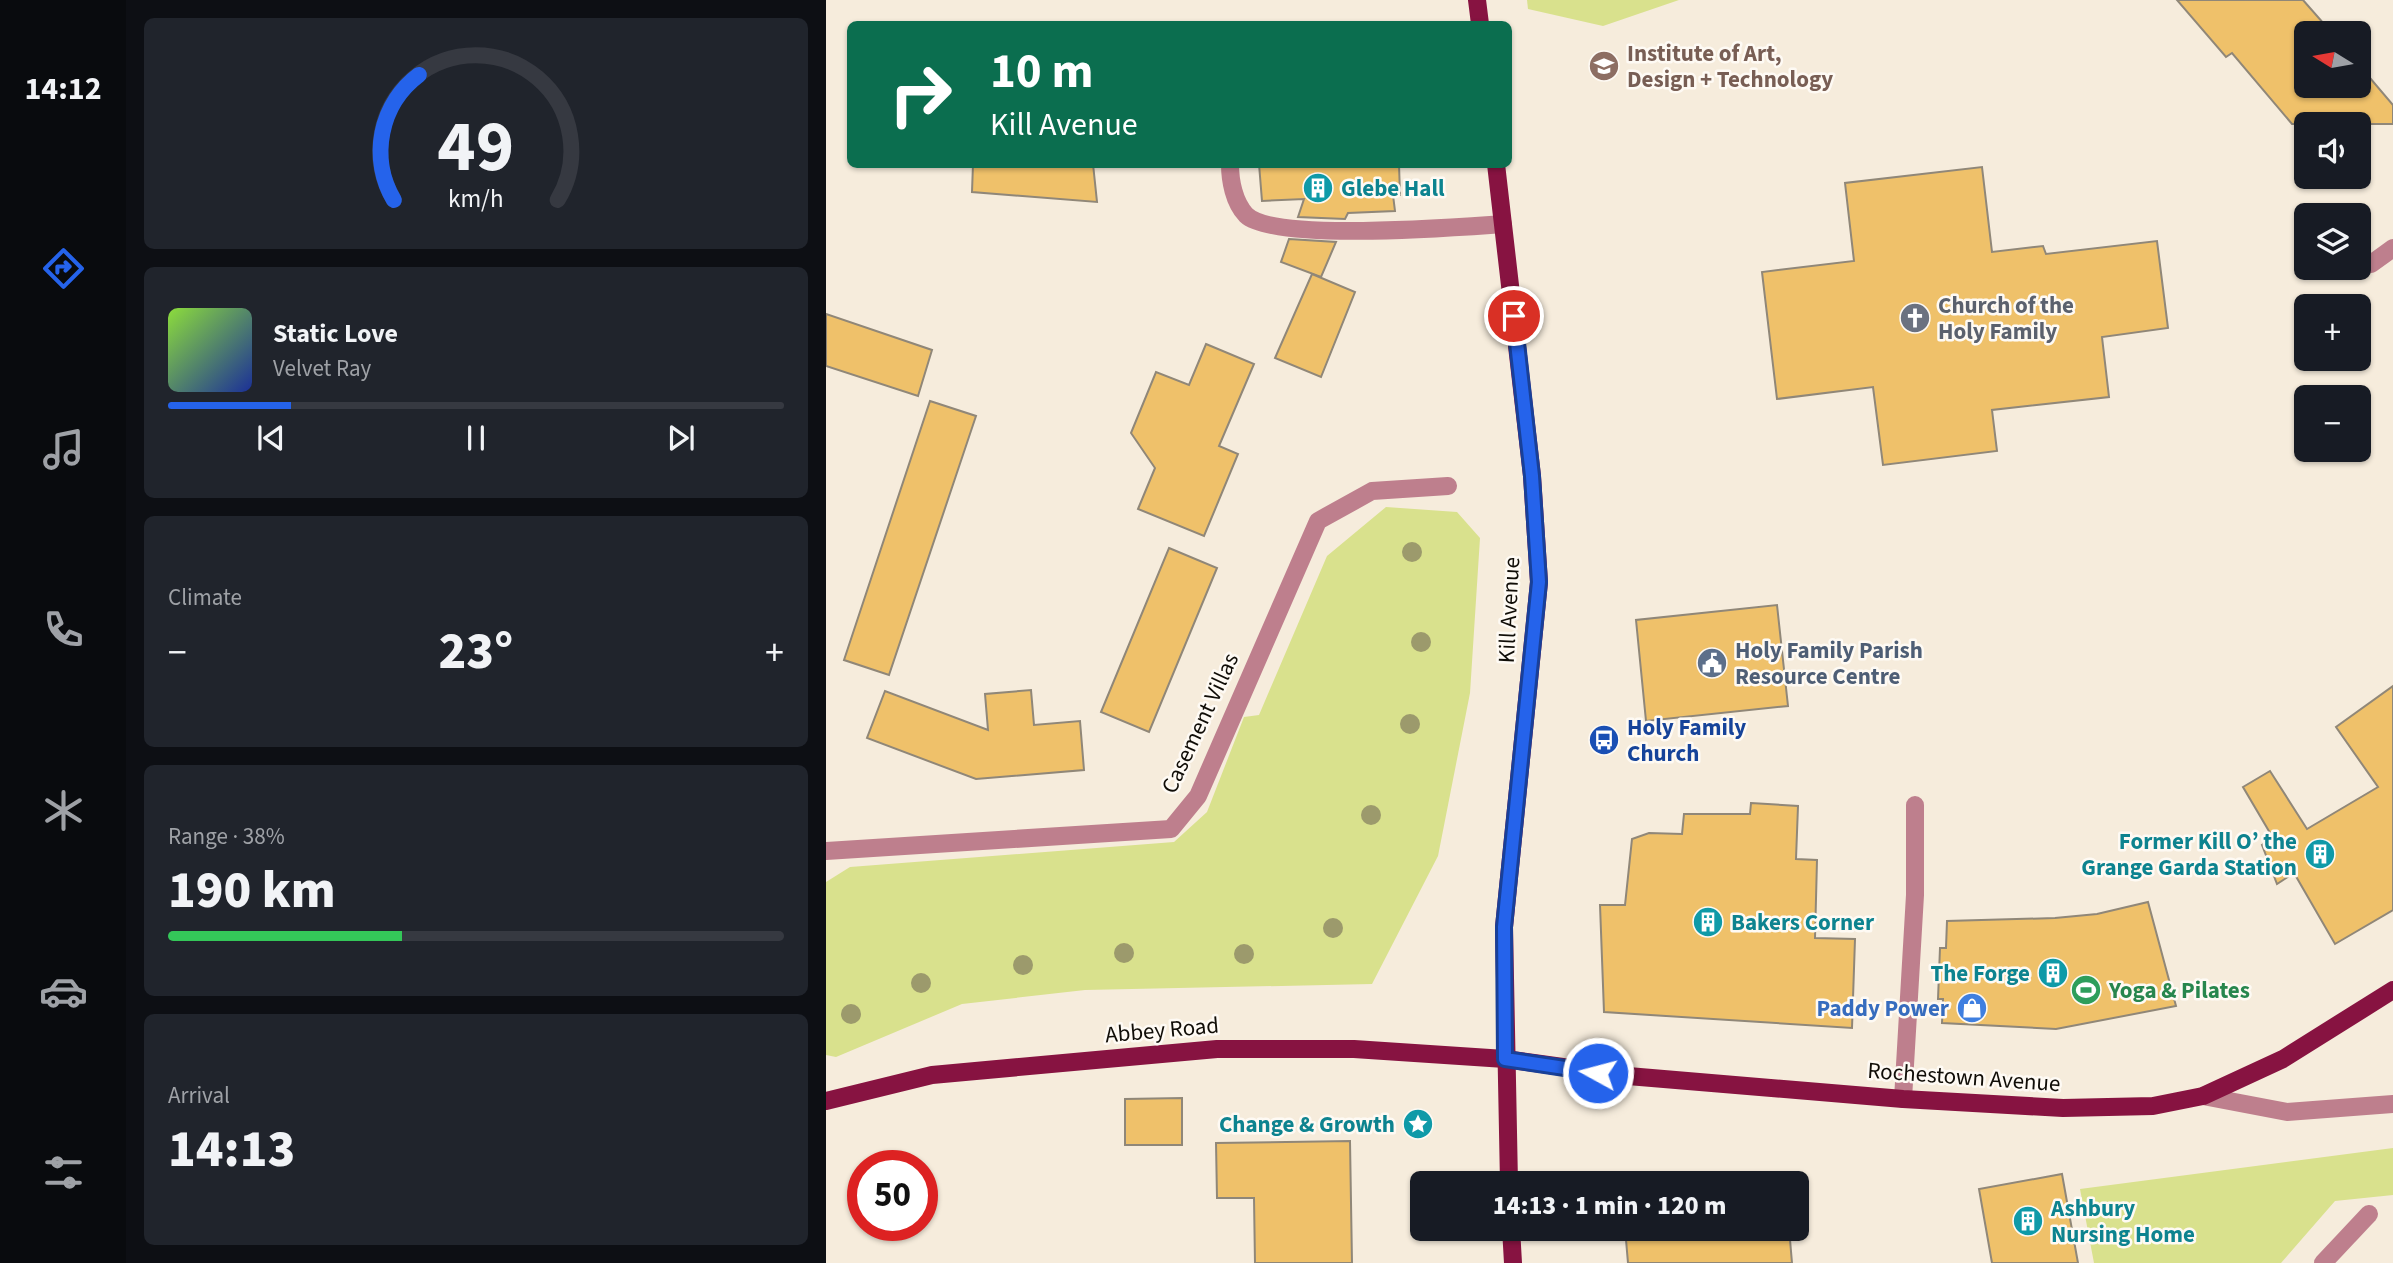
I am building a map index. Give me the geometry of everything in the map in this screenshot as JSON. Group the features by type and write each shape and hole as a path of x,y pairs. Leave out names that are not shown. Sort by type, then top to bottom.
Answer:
{"main road":[{"path":"1477,0 1480,21"},
{"name":"Kill Avenue","path":"1496,168 1532,476 1539,582 1504,927 1509,1171"},
{"name":"Rochestown Avenue","path":"1505,1059 1608,1074 1903,1099 2093,1109 2153,1106 2203,1096 2283,1059 2393,990"},
{"name":"Abbey Road","path":"826,1101 932,1075 1217,1049 1354,1049 1505,1059"},
{"path":"1512,1241 1513,1263"}],"street":[{"path":"1231,168 1237,202 1247,215 1259,223 1296,228 1393,230 1503,224"},
{"path":"2371,264 2393,248"},
{"name":"Casement Villas","path":"826,851 1171,828 1198,796 1318,521 1372,491 1448,486"},
{"path":"1903,1099 1915,895 1915,805"},
{"path":"2203,1096 2287,1112 2393,1104"},
{"path":"2323,1263 2370,1214"}],"green space":[{"path":"1527,0 1679,0 1603,26 1528,9"},
{"path":"1386,507 1457,512 1480,538 1470,693 1438,856 1372,984 1085,990 962,1004 836,1057 826,1055 826,882 850,867 1174,842 1207,812 1244,717 1259,715 1327,556"},
{"path":"2393,1148 2393,1195 2335,1201 2281,1263 2094,1263 2080,1189"}],"building":[{"path":"2177,0 2303,0 2321,21 2294,21 2294,98 2371,98 2371,79 2393,105 2393,124 2371,124 2371,112 2294,112 2292,124 2232,53 2226,57"},
{"name":"Church of the Holy Family","path":"1982,167 1992,252 2043,246 2046,254 2157,241 2168,328 2102,337 2109,397 1992,410 1997,451 1883,465 1873,387 1777,399 1762,272 1854,261 1845,183"},
{"path":"973,168 1093,168 1097,202 972,192"},
{"name":"Glebe Hall","path":"1259,168 1399,168 1400,195 1393,195 1395,211 1348,213 1345,219 1298,217 1304,199 1262,201"},
{"path":"1289,239 1336,242 1321,277 1281,262"},
{"path":"1312,274 1355,292 1321,377 1275,358"},
{"path":"826,314 932,350 918,396 826,366"},
{"path":"1206,344 1254,364 1219,446 1238,454 1204,536 1138,509 1155,468 1131,433 1156,372 1189,385"},
{"path":"930,401 976,416 889,675 844,660"},
{"path":"1169,548 1217,568 1149,732 1101,712"},
{"name":"Holy Family Parish Resource Centre","path":"1777,605 1788,706 1646,721 1636,620"},
{"name":"Former Kill O’ the Grange Garda Station","path":"2393,686 2393,910 2335,944 2294,873 2277,884 2262,845 2273,838 2243,787 2270,771 2307,829 2378,787 2336,727"},
{"path":"1031,690 1034,725 1080,721 1084,770 976,779 867,738 885,691 988,730 985,694"},
{"name":"Bakers Corner","path":"1751,803 1798,806 1796,859 1817,860 1815,938 1855,939 1852,1028 1604,1012 1600,905 1625,905 1632,839 1649,833 1682,834 1684,814 1750,814"},
{"name":"The Forge","path":"2148,902 2176,1006 2056,1029 1942,1023 1943,999 1938,999 1940,948 1946,948 1947,921 2055,918 2097,914"},
{"path":"1182,1098 1182,1145 1125,1145 1125,1099"},
{"path":"1350,1141 1352,1263 1255,1263 1254,1198 1217,1198 1216,1143"},
{"name":"Ashbury Nursing Home","path":"2062,1174 2078,1263 1992,1263 1979,1189"},
{"path":"1626,1241 1790,1241 1792,1263 1628,1263"}],"place":[{"name":"Institute of Art, Design + Technology","path":"1604,66"},
{"name":"Glebe Hall","path":"1318,188"},
{"name":"Church of the Holy Family","path":"1915,318"},
{"name":"Holy Family Parish Resource Centre","path":"1712,663"},
{"name":"Holy Family Church","path":"1604,740"},
{"name":"Former Kill O’ the Grange Garda Station","path":"2320,854"},
{"name":"Bakers Corner","path":"1708,922"},
{"name":"The Forge","path":"2053,973"},
{"name":"Yoga & Pilates","path":"2086,990"},
{"name":"Paddy Power","path":"1972,1008"},
{"name":"Change & Growth","path":"1418,1124"},
{"name":"Ashbury Nursing Home","path":"2028,1221"}],"route":[{"path":"1514,316 1532,476 1539,582 1504,927 1505,1059 1598,1073"}]}
